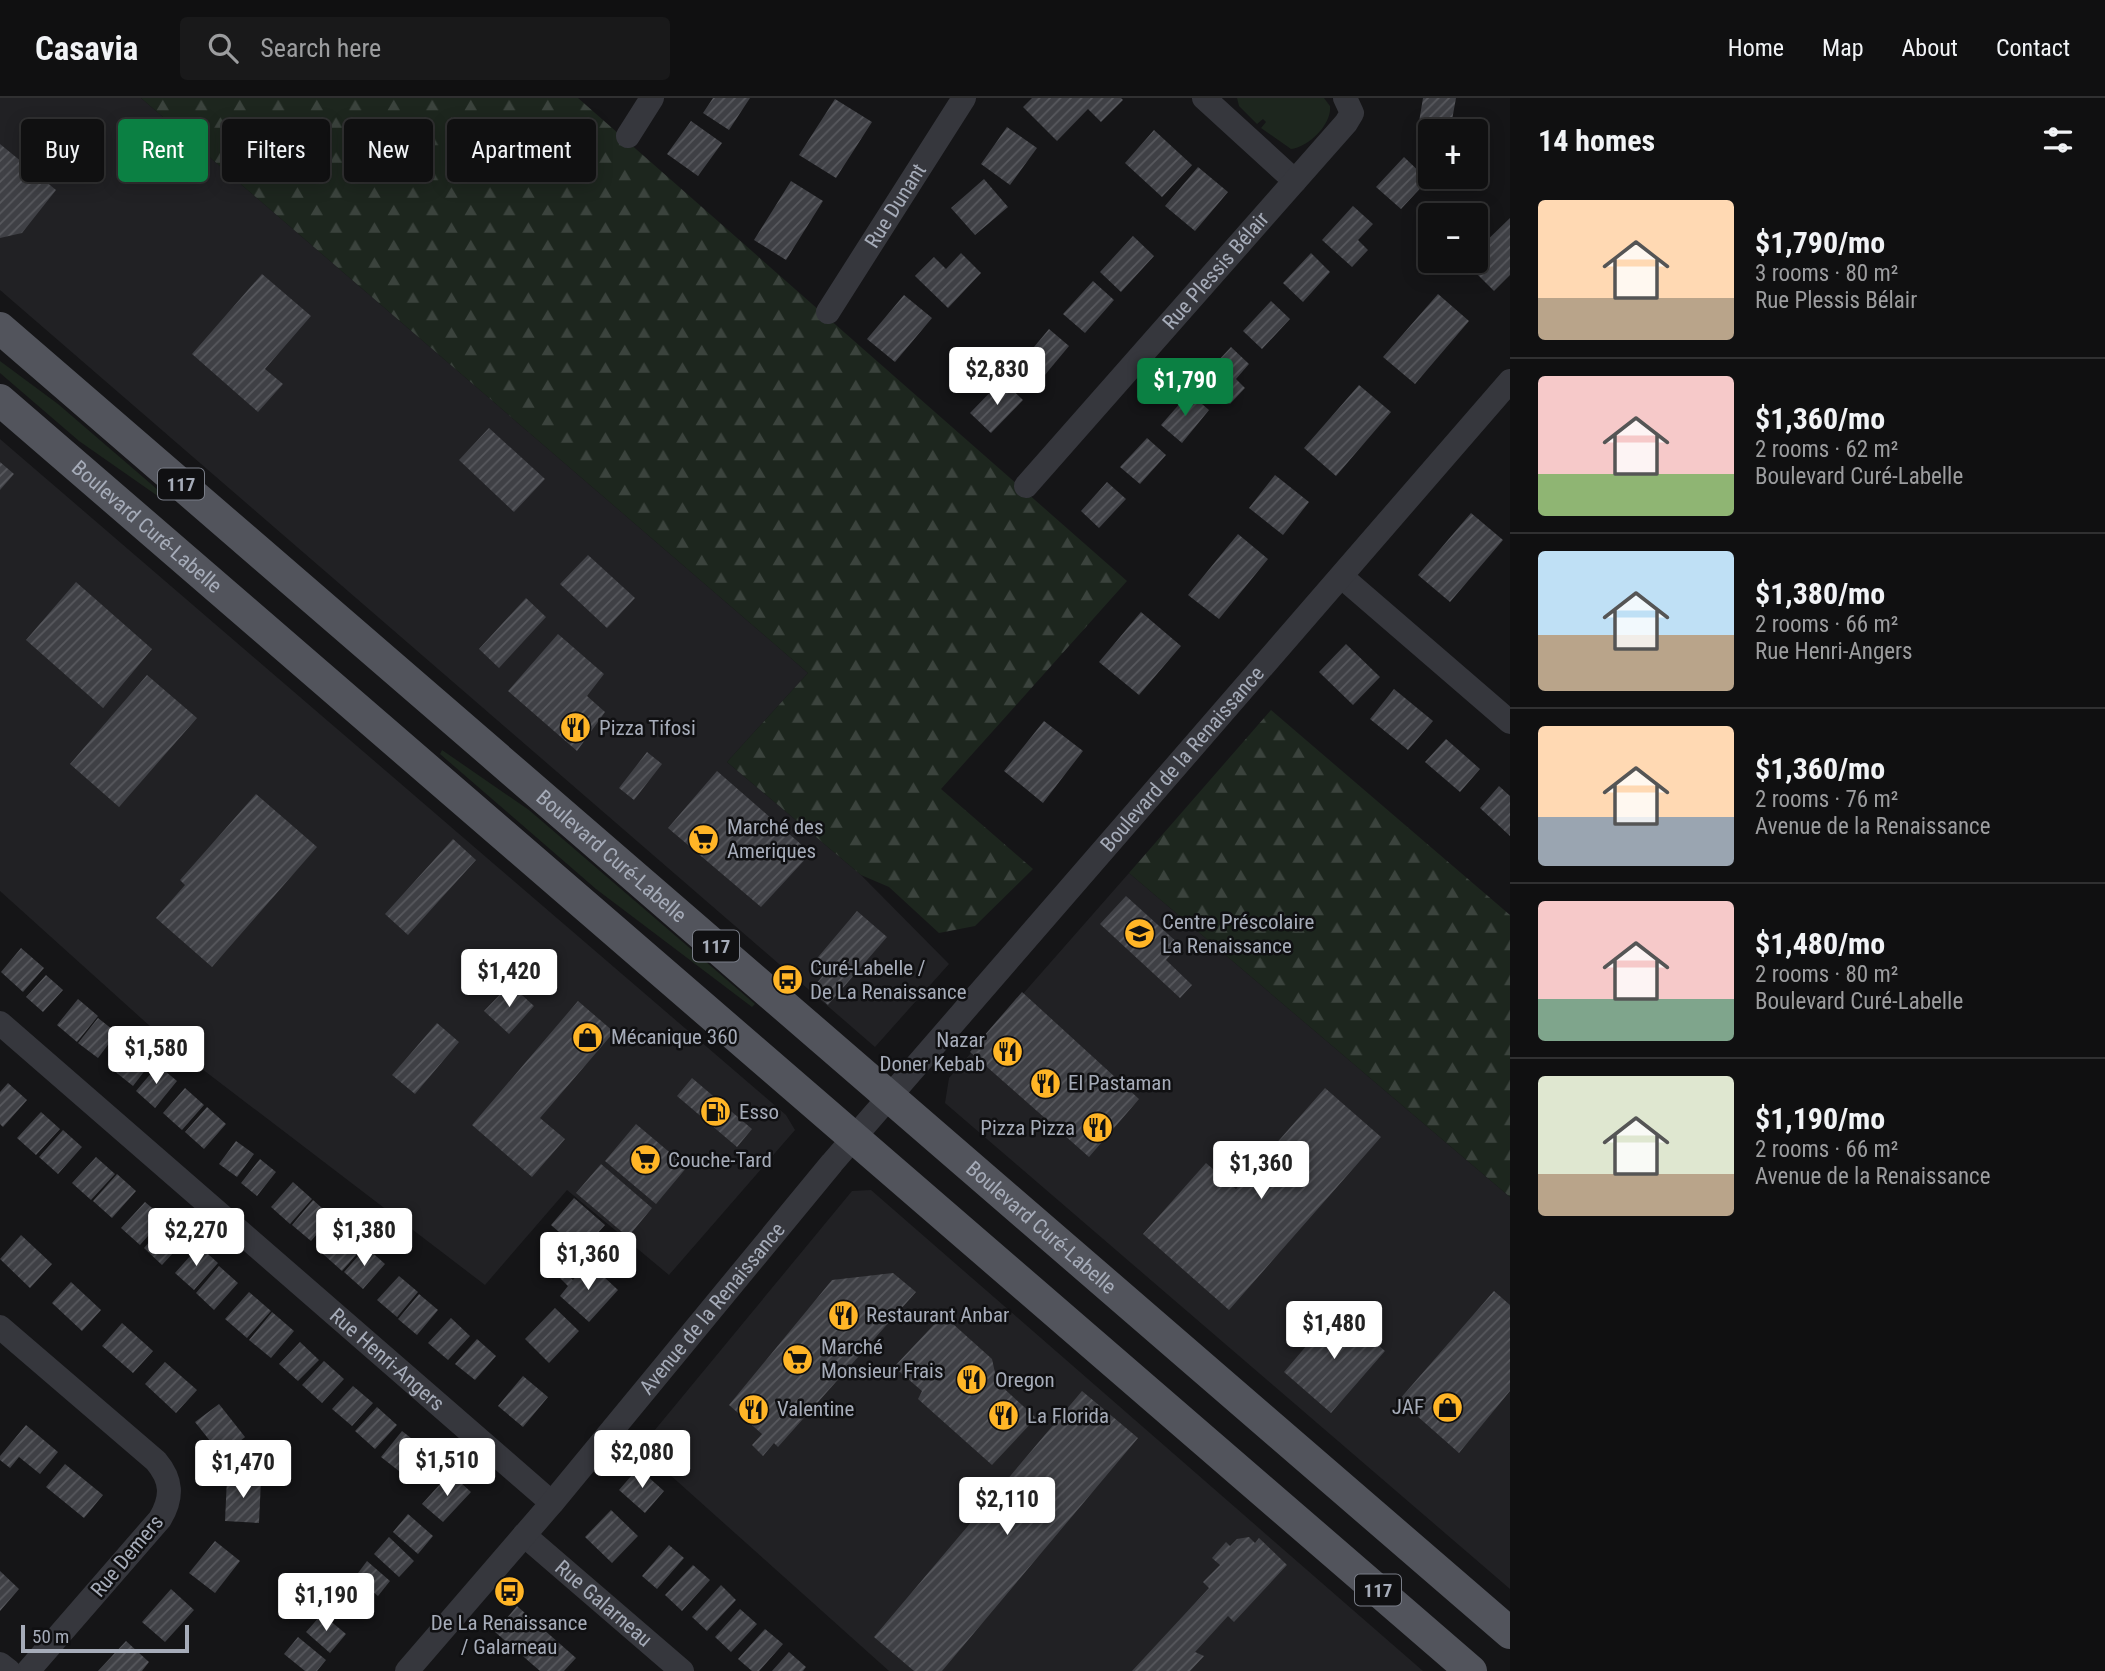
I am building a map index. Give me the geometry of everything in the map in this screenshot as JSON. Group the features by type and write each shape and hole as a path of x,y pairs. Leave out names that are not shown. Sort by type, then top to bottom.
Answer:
{"main road":[{"name":"Boulevard Curé-Labelle","path":"0,328 1510,1633"},
{"name":"Boulevard Curé-Labelle","path":"0,400 1471,1671"}],"street":[{"path":"628,136 652,98"},
{"name":"Rue Dunant","path":"828,312 964,98"},
{"path":"1204,98 1295,181"},
{"name":"Rue Plessis Bélair","path":"1026,486 1350,117 1352,109 1345,98"},
{"name":"Boulevard de la Renaissance","path":"854,1138 1510,381"},
{"path":"1342,577 1510,722"},
{"name":"Rue Henri-Angers","path":"0,1023 552,1503"},
{"name":"Avenue de la Renaissance","path":"407,1671 552,1503 854,1138"},
{"name":"Rue Demers","path":"0,1327 156,1461 166,1475 170,1489 168,1505 160,1519 28,1671"},
{"name":"Rue Galarneau","path":"524,1535 682,1671"},
{"path":"0,1664 9,1671"}],"shaded area":[{"path":"0,98 141,98 165,119 118,119 118,182 208,182 208,156 222,168 222,182 238,182 808,673 727,762 861,875 949,964 875,1047 0,290"},
{"path":"0,439 786,1115 795,1130 669,1275 567,1190 485,1285 172,1046 0,891"},
{"path":"1129,873 1510,1197 1510,1589 945,1103 949,1078"},
{"path":"871,1190 1423,1671 889,1671 640,1448 852,1191"}],"green space":[{"path":"141,98 578,98 1127,581 941,789 1033,869 975,926 939,933 889,887 861,875 727,762 808,673 238,182 330,182 330,119 222,119 222,168 208,156 208,119 165,119"},
{"path":"1237,98 1324,98 1330,106 1330,113 1318,134 1305,144 1291,149 1261,128 1266,122 1263,119 1257,124 1239,106"},
{"path":"0,361 58,404 165,496 162,499 79,441 0,373"},
{"path":"1271,710 1510,915 1510,1197 1129,873"},
{"path":"442,750 529,810 755,1004 752,1007 596,889 440,754"}],"building":[{"path":"713,98 750,98 729,130 703,113"},
{"path":"1032,98 1123,100 1101,122 1088,109 1057,141 1023,107"},
{"path":"1423,98 1456,98 1452,119 1420,119"},
{"path":"835,99 872,122 836,178 799,155"},
{"path":"691,121 722,143 698,176 667,154"},
{"path":"1007,127 1037,148 1010,185 981,164"},
{"path":"1154,130 1192,165 1162,197 1125,163"},
{"path":"0,144 21,161 21,182 46,182 56,190 22,233 0,238"},
{"path":"1404,157 1418,170 1420,189 1401,209 1376,187"},
{"path":"1198,167 1228,192 1195,231 1165,206"},
{"path":"984,179 1008,207 975,235 951,208"},
{"path":"791,181 823,201 786,260 754,240"},
{"path":"1353,206 1373,224 1358,240 1368,250 1352,267 1322,240"},
{"path":"1510,218 1510,275 1494,291 1476,273 1488,273 1488,239"},
{"path":"1133,236 1154,256 1121,292 1100,272"},
{"path":"961,253 981,273 948,308 915,276 934,257 946,269"},
{"path":"1311,253 1330,272 1303,302 1283,283"},
{"path":"262,274 311,316 265,369 283,384 258,412 192,354"},
{"path":"1093,281 1114,300 1085,333 1063,314"},
{"path":"1438,294 1469,321 1415,384 1383,357"},
{"path":"904,295 932,318 895,362 867,339"},
{"path":"1271,301 1290,319 1262,349 1243,331"},
{"path":"1049,329 1069,346 1039,382 1019,365"},
{"path":"1231,347 1249,364 1236,379 1245,388 1230,404 1202,378"},
{"path":"1002,380 1023,400 991,433 970,413"},
{"path":"1359,385 1391,412 1336,476 1304,448"},
{"path":"1189,393 1209,410 1182,443 1161,425"},
{"path":"489,428 545,479 514,512 459,460"},
{"path":"1147,438 1166,455 1140,484 1120,467"},
{"path":"0,462 14,474 0,490"},
{"path":"1275,475 1309,502 1283,535 1249,508"},
{"path":"1107,482 1126,499 1099,528 1081,511"},
{"path":"1471,513 1503,540 1450,602 1418,575"},
{"path":"1238,534 1268,559 1219,619 1188,595"},
{"path":"588,555 635,598 607,628 560,584"},
{"path":"76,582 152,649 103,708 26,640"},
{"path":"526,598 546,617 499,668 479,649"},
{"path":"1141,612 1181,646 1139,695 1099,662"},
{"path":"558,634 604,674 587,696 605,712 577,751 508,691"},
{"path":"1346,644 1380,677 1353,705 1319,672"},
{"path":"147,675 197,718 119,807 70,764"},
{"path":"1394,689 1433,721 1408,750 1370,719"},
{"path":"1044,721 1083,751 1043,803 1004,771"},
{"path":"1446,739 1480,769 1460,792 1425,762"},
{"path":"647,752 662,764 634,800 619,788"},
{"path":"717,771 811,853 761,907 668,828"},
{"path":"1499,786 1510,796 1510,836 1480,808"},
{"path":"256,794 317,847 212,967 156,918 185,885 180,880"},
{"path":"453,839 476,860 408,935 385,914"},
{"path":"1126,896 1180,945 1166,960 1192,985 1180,998 1100,924"},
{"path":"857,911 887,937 828,1005 811,990 825,973 813,963"},
{"path":"21,948 44,968 23,992 1,972"},
{"path":"46,975 63,990 43,1012 26,997"},
{"path":"510,984 534,1006 509,1034 484,1011"},
{"path":"1022,992 1139,1099 1089,1157 970,1052"},
{"path":"78,999 98,1016 77,1042 57,1025"},
{"path":"578,1001 614,1032 540,1118 565,1139 532,1177 472,1125"},
{"path":"98,1018 117,1033 98,1058 78,1043"},
{"path":"437,1023 459,1042 415,1094 392,1075"},
{"path":"133,1044 153,1060 133,1086 113,1070"},
{"path":"158,1065 177,1081 155,1108 136,1091"},
{"path":"692,1078 752,1129 737,1147 677,1096"},
{"path":"8,1083 27,1100 3,1127 0,1124 0,1092"},
{"path":"185,1088 204,1105 182,1130 163,1113"},
{"path":"1325,1088 1381,1137 1229,1310 1143,1234 1206,1163 1236,1189"},
{"path":"207,1107 226,1124 204,1149 185,1132"},
{"path":"41,1112 60,1129 36,1155 17,1138"},
{"path":"636,1124 687,1167 656,1204 605,1161"},
{"path":"63,1130 82,1147 58,1174 39,1157"},
{"path":"236,1141 254,1154 237,1177 219,1164"},
{"path":"96,1157 115,1174 91,1200 72,1183"},
{"path":"260,1159 276,1172 257,1196 241,1183"},
{"path":"601,1164 652,1208 628,1237 576,1193"},
{"path":"117,1174 136,1191 112,1218 93,1201"},
{"path":"293,1182 312,1199 290,1224 271,1207"},
{"path":"574,1198 605,1225 581,1251 551,1225"},
{"path":"313,1200 332,1217 311,1241 292,1225"},
{"path":"145,1202 164,1218 140,1245 121,1228"},
{"path":"168,1221 186,1239 162,1265 144,1248"},
{"path":"345,1230 364,1246 342,1271 323,1254"},
{"path":"21,1235 52,1264 30,1288 0,1259"},
{"path":"199,1246 218,1263 194,1290 175,1273"},
{"path":"366,1247 385,1264 363,1289 344,1272"},
{"path":"589,1263 618,1290 589,1322 560,1296 568,1286 558,1276 563,1271 573,1280"},
{"path":"219,1266 238,1283 214,1310 196,1293"},
{"path":"893,1273 916,1292 778,1447 774,1443 763,1456 752,1445 762,1434 729,1405 832,1280"},
{"path":"399,1276 418,1292 397,1317 377,1300"},
{"path":"71,1282 101,1310 82,1331 52,1303"},
{"path":"1494,1291 1510,1305 1510,1391 1459,1453 1399,1400"},
{"path":"249,1292 271,1311 247,1338 225,1319"},
{"path":"419,1294 438,1310 417,1335 398,1319"},
{"path":"555,1308 579,1331 549,1363 525,1339"},
{"path":"1337,1310 1385,1351 1331,1413 1284,1372"},
{"path":"272,1312 294,1331 271,1358 249,1340"},
{"path":"943,1315 992,1359 997,1382 1036,1418 992,1465 918,1399 922,1391 894,1367"},
{"path":"451,1318 470,1336 448,1360 428,1343"},
{"path":"122,1323 153,1351 133,1373 102,1346"},
{"path":"477,1339 496,1356 475,1380 455,1364"},
{"path":"300,1342 319,1360 298,1381 279,1364"},
{"path":"324,1361 344,1379 322,1403 302,1385"},
{"path":"165,1362 197,1390 176,1413 145,1384"},
{"path":"523,1376 548,1397 523,1427 498,1406"},
{"path":"353,1386 373,1403 352,1426 332,1409"},
{"path":"1082,1391 1138,1438 942,1671 914,1671 874,1637"},
{"path":"219,1404 245,1437 222,1456 195,1422"},
{"path":"377,1407 397,1425 375,1449 355,1431"},
{"path":"26,1425 58,1452 40,1474 19,1457 10,1468 0,1460 0,1456"},
{"path":"402,1431 425,1449 404,1475 381,1457"},
{"path":"65,1464 103,1495 84,1518 46,1487"},
{"path":"638,1468 664,1491 645,1513 619,1490"},
{"path":"450,1473 471,1492 443,1522 422,1504"},
{"path":"227,1478 261,1480 259,1523 225,1521"},
{"path":"611,1510 638,1536 612,1563 585,1537"},
{"path":"408,1514 433,1536 418,1554 393,1532"},
{"path":"389,1537 414,1561 399,1577 374,1554"},
{"path":"1249,1537 1255,1543 1259,1538 1287,1565 1234,1622 1228,1616 1195,1652 1204,1656 1190,1671 1132,1671 1209,1588 1203,1582 1220,1565 1212,1558 1226,1542 1230,1546 1237,1539"},
{"path":"215,1541 240,1561 215,1593 189,1573"},
{"path":"669,1545 684,1558 657,1589 642,1576"},
{"path":"367,1561 390,1581 378,1596 355,1577"},
{"path":"693,1565 710,1580 682,1611 665,1595"},
{"path":"0,1571 19,1589 0,1611"},
{"path":"349,1583 372,1602 358,1619 335,1599"},
{"path":"721,1585 736,1600 707,1631 692,1617"},
{"path":"171,1589 194,1610 165,1642 142,1622"},
{"path":"517,1606 576,1658 564,1671 540,1671 495,1632"},
{"path":"740,1609 757,1624 731,1652 715,1637"},
{"path":"322,1614 346,1634 330,1653 306,1632"},
{"path":"765,1629 783,1644 759,1671 752,1671 738,1659"},
{"path":"298,1637 326,1660 317,1671 305,1671 284,1654"},
{"path":"126,1641 149,1662 142,1671 98,1671"},
{"path":"789,1652 806,1667 803,1671 772,1671"}],"place":[{"name":"Pizza Tifosi","path":"576,728"},
{"name":"Marché des Ameriques","path":"704,839"},
{"name":"Centre Préscolaire La Renaissance","path":"1139,934"},
{"name":"Curé-Labelle / De La Renaissance","path":"787,980"},
{"name":"Mécanique 360","path":"588,1037"},
{"name":"Nazar Doner Kebab","path":"1008,1052"},
{"name":"El Pastaman","path":"1045,1083"},
{"name":"Esso","path":"716,1112"},
{"name":"Pizza Pizza","path":"1098,1128"},
{"name":"Couche-Tard","path":"645,1160"},
{"name":"Restaurant Anbar","path":"843,1315"},
{"name":"Marché Monsieur Frais","path":"798,1359"},
{"name":"Oregon","path":"972,1380"},
{"name":"JAF","path":"1447,1407"},
{"name":"Valentine","path":"754,1409"},
{"name":"La Florida","path":"1004,1416"},
{"name":"De La Renaissance / Galarneau","path":"509,1591"}]}
